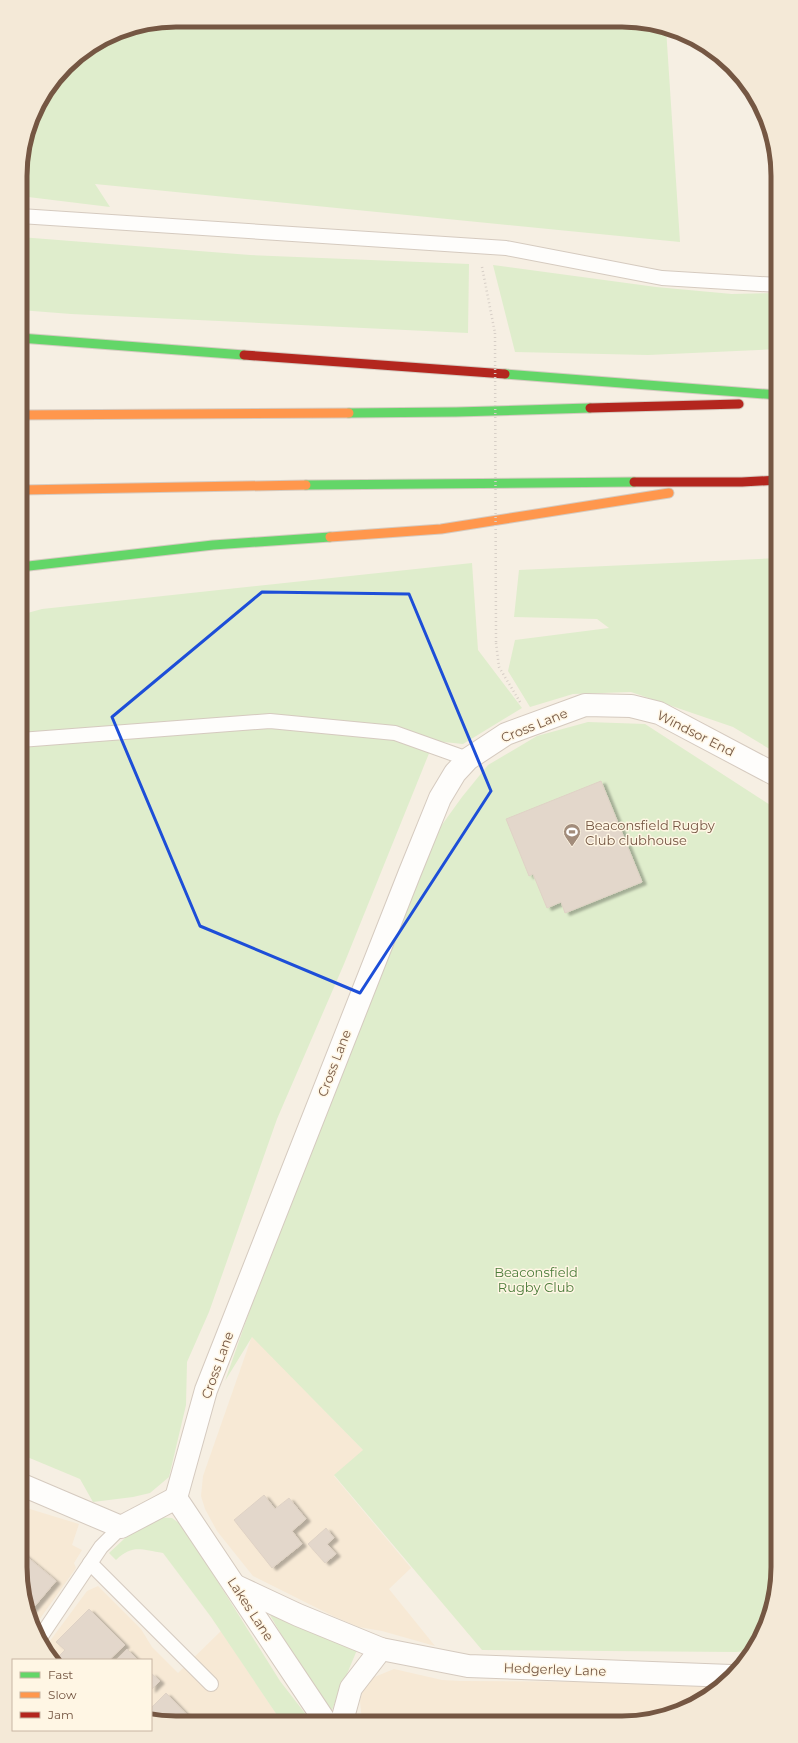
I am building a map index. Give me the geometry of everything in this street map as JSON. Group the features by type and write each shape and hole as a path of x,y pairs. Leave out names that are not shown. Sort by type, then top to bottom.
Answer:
{"highway":[{"path":"27,339 771,394"},
{"path":"27,415 456,412 747,404"},
{"path":"27,490 447,483 742,482 771,480"},
{"path":"27,566 213,545 441,529 742,482"}],"street":[{"name":"Cross Lane","path":"176,1498 206,1390 440,798 456,773 468,759 506,734 585,705"},
{"name":"Windsor End","path":"585,705 631,706 659,713 771,772"},
{"path":"27,1487 121,1526 176,1498"},
{"name":"Lakes Lane","path":"176,1498 322,1716"},
{"name":"Hedgerley Lane","path":"236,1586 298,1615 381,1649 468,1666 723,1676"},
{"path":"343,1716 351,1688 381,1649"}],"lane":[{"path":"27,216 506,248 662,278 771,285"},
{"path":"27,739 270,721 395,733 468,759"},
{"path":"42,1634 90,1563 101,1548 121,1526"},
{"path":"90,1563 211,1684"}],"path":[{"path":"495,333 496,643 499,667 534,723"}],"highlighted area":[{"path":"262,592 409,594 491,791 360,993 200,926 112,717"}],"shaded area":[{"path":"252,1336 364,1451 334,1476 411,1568 389,1589 435,1646 382,1631 359,1627 335,1617 253,1576 217,1531 205,1509 201,1496 203,1476"},
{"path":"27,1508 79,1524 72,1545 82,1550 74,1563 76,1568 37,1622 32,1606 27,1577"},
{"path":"98,1586 141,1629 152,1647 178,1673 221,1631 278,1716 166,1716 152,1714 152,1659 59,1659 48,1644 87,1591"},
{"path":"394,1669 442,1680 461,1681 607,1682 712,1686 697,1696 679,1705 661,1711 632,1716 362,1716 360,1701 367,1680"}],"green space":[{"path":"166,27 632,27 666,34 680,242 95,184 110,207 27,197 28,156 32,137 42,110 52,93 64,78 93,52 110,42 137,32"},
{"path":"27,238 250,255 469,264 468,333 71,314 27,311"},
{"path":"493,265 656,287 732,294 771,293 771,349 648,355 515,352"},
{"path":"771,558 771,750 733,727 631,692 573,694 530,707 508,671 515,640 609,628 597,619 514,617 519,570"},
{"path":"472,563 478,650 522,708 463,744 434,741 344,964 277,1119 209,1312 187,1362 186,1405 169,1477 150,1493 133,1497 93,1502 80,1479 27,1457 27,613 42,609"},
{"name":"Beaconsfield Rugby Club","path":"588,722 645,724 771,805 771,1577 766,1606 760,1624 745,1651 482,1650 334,1475 363,1450 252,1337 225,1381 320,1110 408,872 462,797 488,765 537,736"},
{"path":"154,1517 172,1518 183,1526 280,1681 307,1716 278,1716 211,1617 163,1553 138,1549 127,1552 116,1560 109,1553 139,1525"},
{"path":"270,1615 357,1650 331,1712 302,1671"}],"building":[{"name":"Beaconsfield Rugby Club clubhouse","path":"601,781 642,882 565,913 561,902 547,908 533,874 529,876 506,819"},
{"path":"264,1495 275,1509 289,1498 306,1519 292,1531 302,1544 272,1568 234,1520"},
{"path":"326,1528 334,1538 327,1544 336,1554 325,1563 308,1544"},
{"path":"27,1557 56,1581 33,1608 28,1587"},
{"path":"89,1609 125,1645 110,1659 59,1659 58,1657 65,1650 56,1642"},
{"path":"127,1649 137,1659 117,1659"},
{"path":"152,1674 160,1681 152,1689"},
{"path":"166,1693 188,1716 152,1714 152,1707"}],"traffic: fast":[{"path":"27,339 244,355"},
{"path":"505,374 771,394"},
{"path":"349,413 456,412 590,408"},
{"path":"306,485 634,482"},
{"path":"27,566 213,545 330,537"}],"traffic: slow":[{"path":"27,415 349,413"},
{"path":"27,490 306,485"},
{"path":"330,537 441,529 669,493"}],"traffic: jam":[{"path":"244,355 505,374"},
{"path":"590,408 739,404"},
{"path":"634,482 742,482 771,480"}],"place":[{"name":"Beaconsfield Rugby Club clubhouse","path":"572,847"}]}
